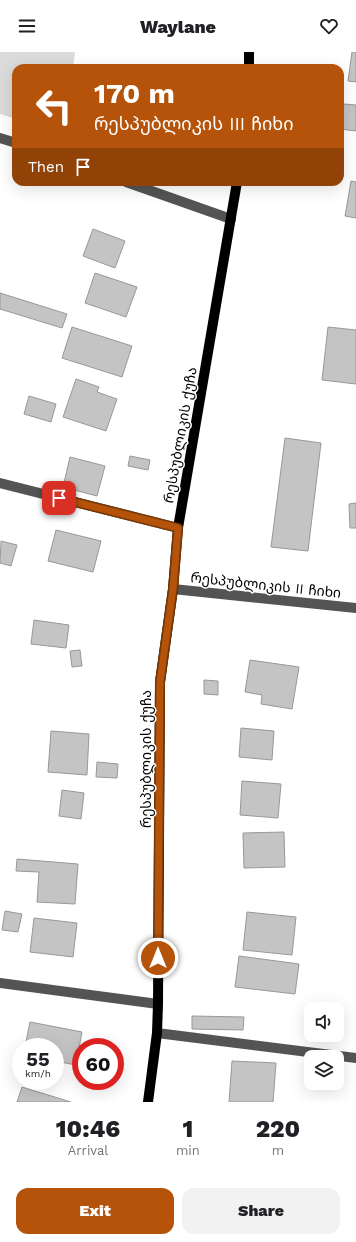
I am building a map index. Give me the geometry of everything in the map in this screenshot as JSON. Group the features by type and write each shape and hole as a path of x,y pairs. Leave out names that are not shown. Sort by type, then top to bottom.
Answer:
{"main road":[{"path":"249,52 249,64"},
{"name":"რესპუბლიკის ქუჩა","path":"148,1102 157,1033 158,1004 160,682 173,589 178,528 236,186"}],"street":[{"path":"0,138 12,142"},
{"path":"137,186 231,219"},
{"path":"0,483 178,528"},
{"name":"რესპუბლიკის II ჩიხი","path":"173,589 356,608"},
{"path":"0,983 158,1004"},
{"path":"157,1033 356,1058"}],"shaded area":[{"path":"0,52 75,52 74,64 12,64 12,118 0,114"}],"building":[{"path":"352,52 356,52 356,82 348,81"},
{"path":"344,104 356,105 356,131 344,130"},
{"path":"351,181 356,182 356,218 345,216"},
{"path":"93,229 125,241 115,268 83,256"},
{"path":"95,273 137,287 126,317 85,303"},
{"path":"0,293 67,314 62,328 0,309"},
{"path":"72,327 132,346 122,377 62,358"},
{"path":"328,327 356,330 356,384 322,380"},
{"path":"76,379 99,387 97,392 117,399 106,431 63,417"},
{"path":"29,396 56,404 51,422 24,414"},
{"path":"285,438 321,443 308,551 271,547"},
{"path":"130,456 150,460 148,470 128,466"},
{"path":"70,457 105,466 97,496 63,487"},
{"path":"356,503 356,528 350,528 349,504"},
{"path":"56,530 101,541 93,572 48,561"},
{"path":"1,541 17,545 11,566 0,563"},
{"path":"34,620 69,625 66,648 31,644"},
{"path":"80,650 82,666 72,667 70,651"},
{"path":"250,660 299,667 292,709 261,704 262,695 245,692"},
{"path":"204,680 218,681 218,695 204,694"},
{"path":"241,728 274,731 272,760 239,757"},
{"path":"51,731 89,734 87,775 48,772"},
{"path":"97,762 118,764 117,778 96,777"},
{"path":"242,781 281,784 278,818 240,815"},
{"path":"62,790 84,793 81,819 59,816"},
{"path":"284,832 285,867 244,868 243,833"},
{"path":"17,859 78,864 75,904 37,902 39,872 16,871"},
{"path":"5,911 22,914 18,932 2,930"},
{"path":"247,912 296,917 292,955 243,950"},
{"path":"34,918 77,923 73,957 30,952"},
{"path":"239,956 299,964 295,994 235,987"},
{"path":"192,1016 244,1017 243,1030 192,1029"},
{"path":"30,1022 82,1032 81,1038 72,1038 72,1064 64,1063 64,1038 27,1038"},
{"path":"232,1061 276,1063 273,1102 229,1102"},
{"path":"21,1090 32,1090 71,1102 17,1102"}],"route":[{"path":"59,498 178,528 173,589 160,682 158,958"}]}
